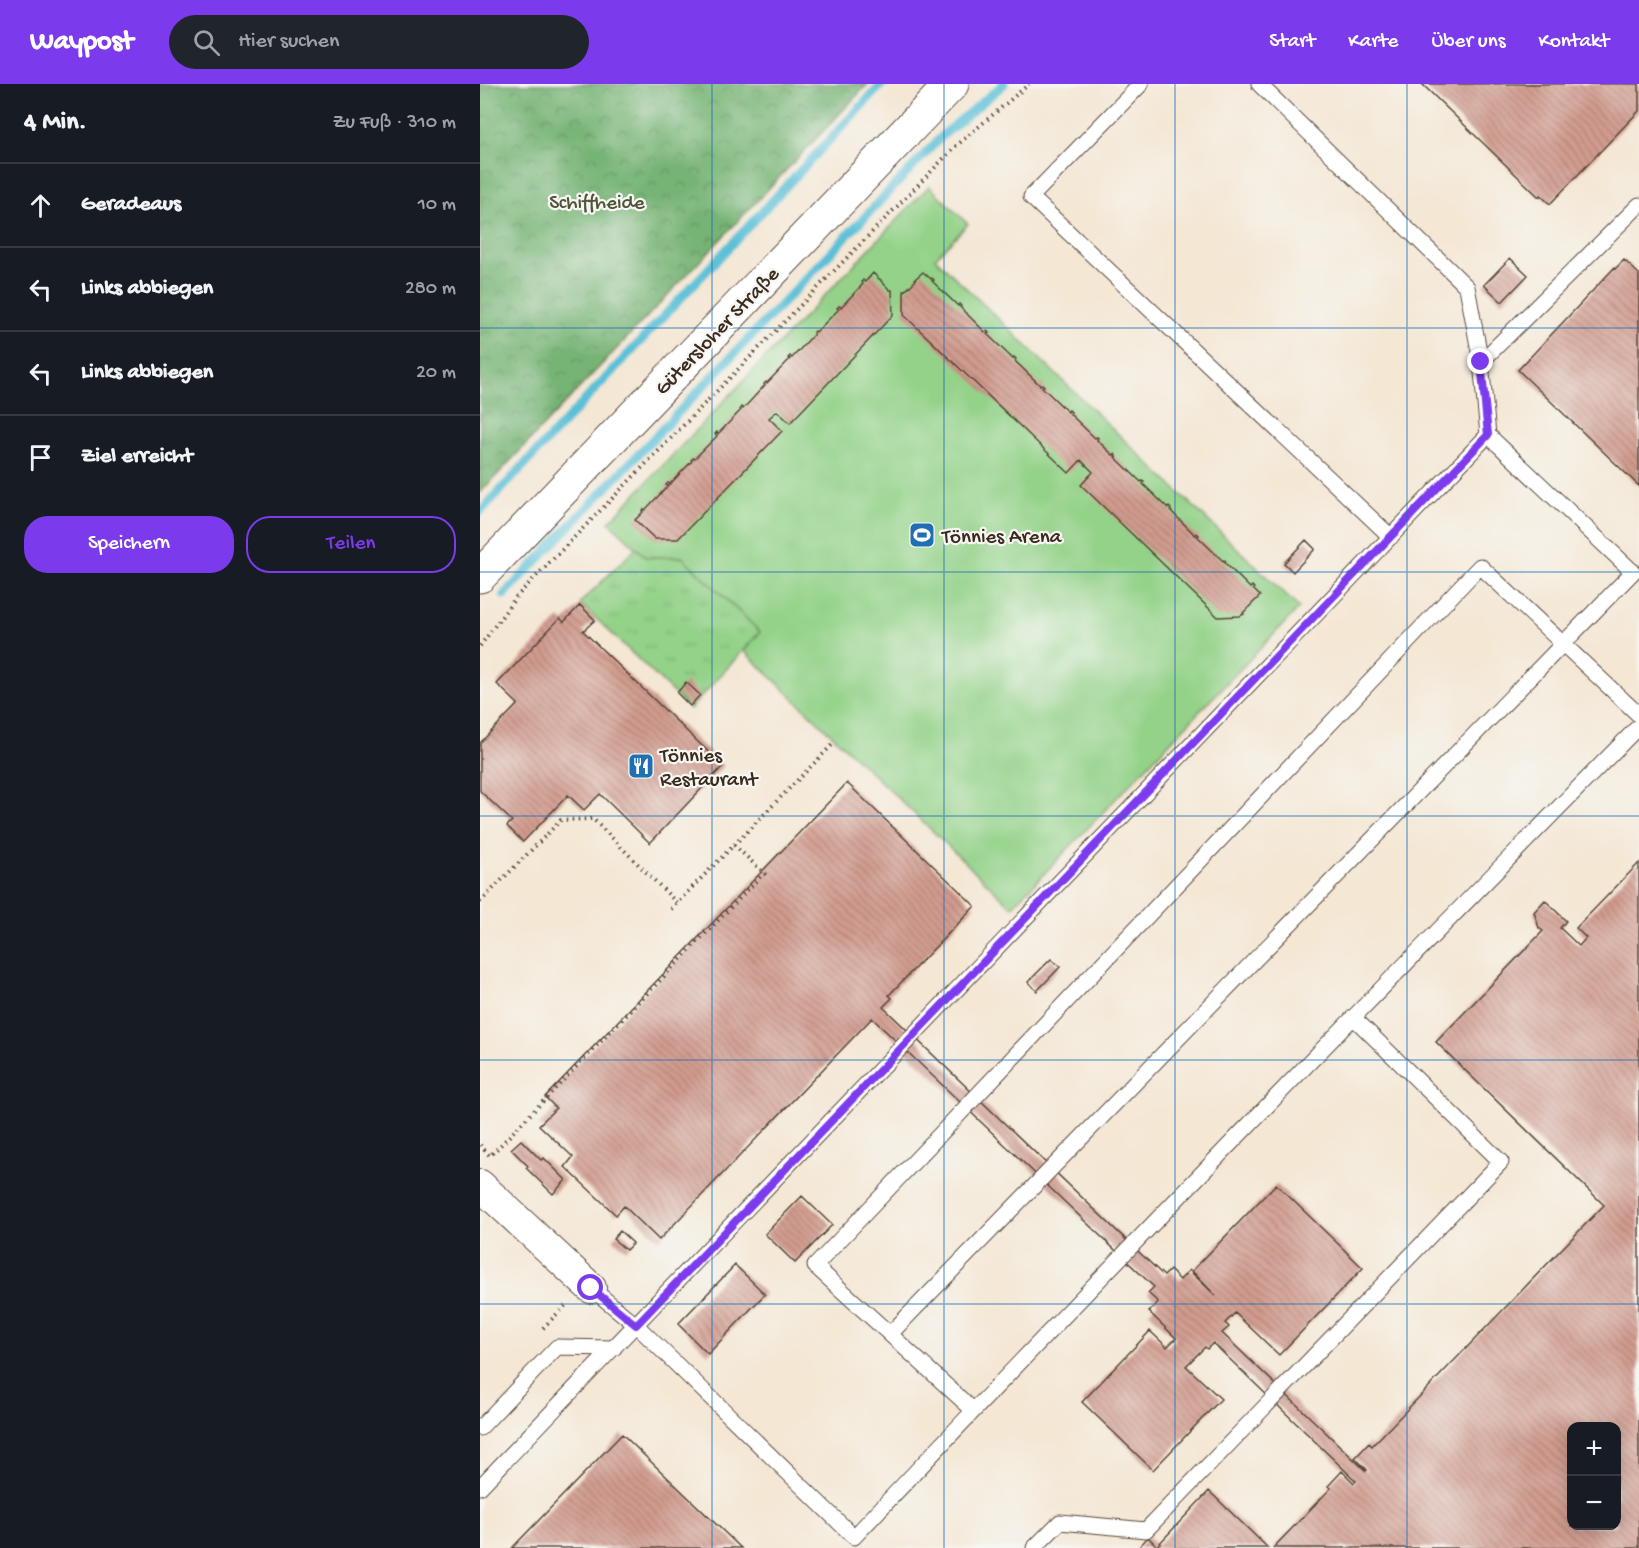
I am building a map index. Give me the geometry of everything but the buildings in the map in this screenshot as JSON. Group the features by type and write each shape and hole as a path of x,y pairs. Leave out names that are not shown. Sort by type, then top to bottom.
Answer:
{"main road":[{"name":"Gütersloher Straße","path":"480,576 952,84"}],"street":[{"path":"480,1185 591,1288"}],"lane":[{"path":"1141,84 1031,197 1391,537"},
{"path":"890,1334 1636,571 1488,435 1481,362 1467,287 1258,84"},
{"path":"1481,362 1639,205"},
{"path":"480,1487 1488,435"},
{"path":"973,1410 815,1266 1480,566 1639,715"},
{"path":"854,1537 973,1410 1353,1017 1639,726"},
{"path":"1034,1548 1060,1522 1146,1530 1501,1162 1353,1017"},
{"path":"591,1288 636,1325 865,1548"},
{"path":"480,1428 557,1347 614,1348"}],"path":[{"path":"480,646 516,597 939,163 1029,84"},
{"path":"671,909 832,745"},
{"path":"480,902 561,819 593,819 677,903"},
{"path":"480,1145 490,1156 765,874 734,845"}],"green space":[{"name":"Schiffheide","path":"480,84 868,84 480,493"},
{"name":"Tönnies Arena","path":"929,186 968,224 935,258 1299,608 1012,907 744,651 760,632 682,557 646,557 609,522"},
{"path":"636,548 646,557 682,557 760,632 690,709 580,603"}],"waterway":[{"path":"480,512 882,84"},
{"path":"504,595 943,135 1004,84"}],"place":[{"name":"Tönnies Arena","path":"922,535"},
{"name":"Tönnies Restaurant","path":"641,766"}],"route":[{"path":"591,1288 636,1325 1488,435 1481,362"}]}
